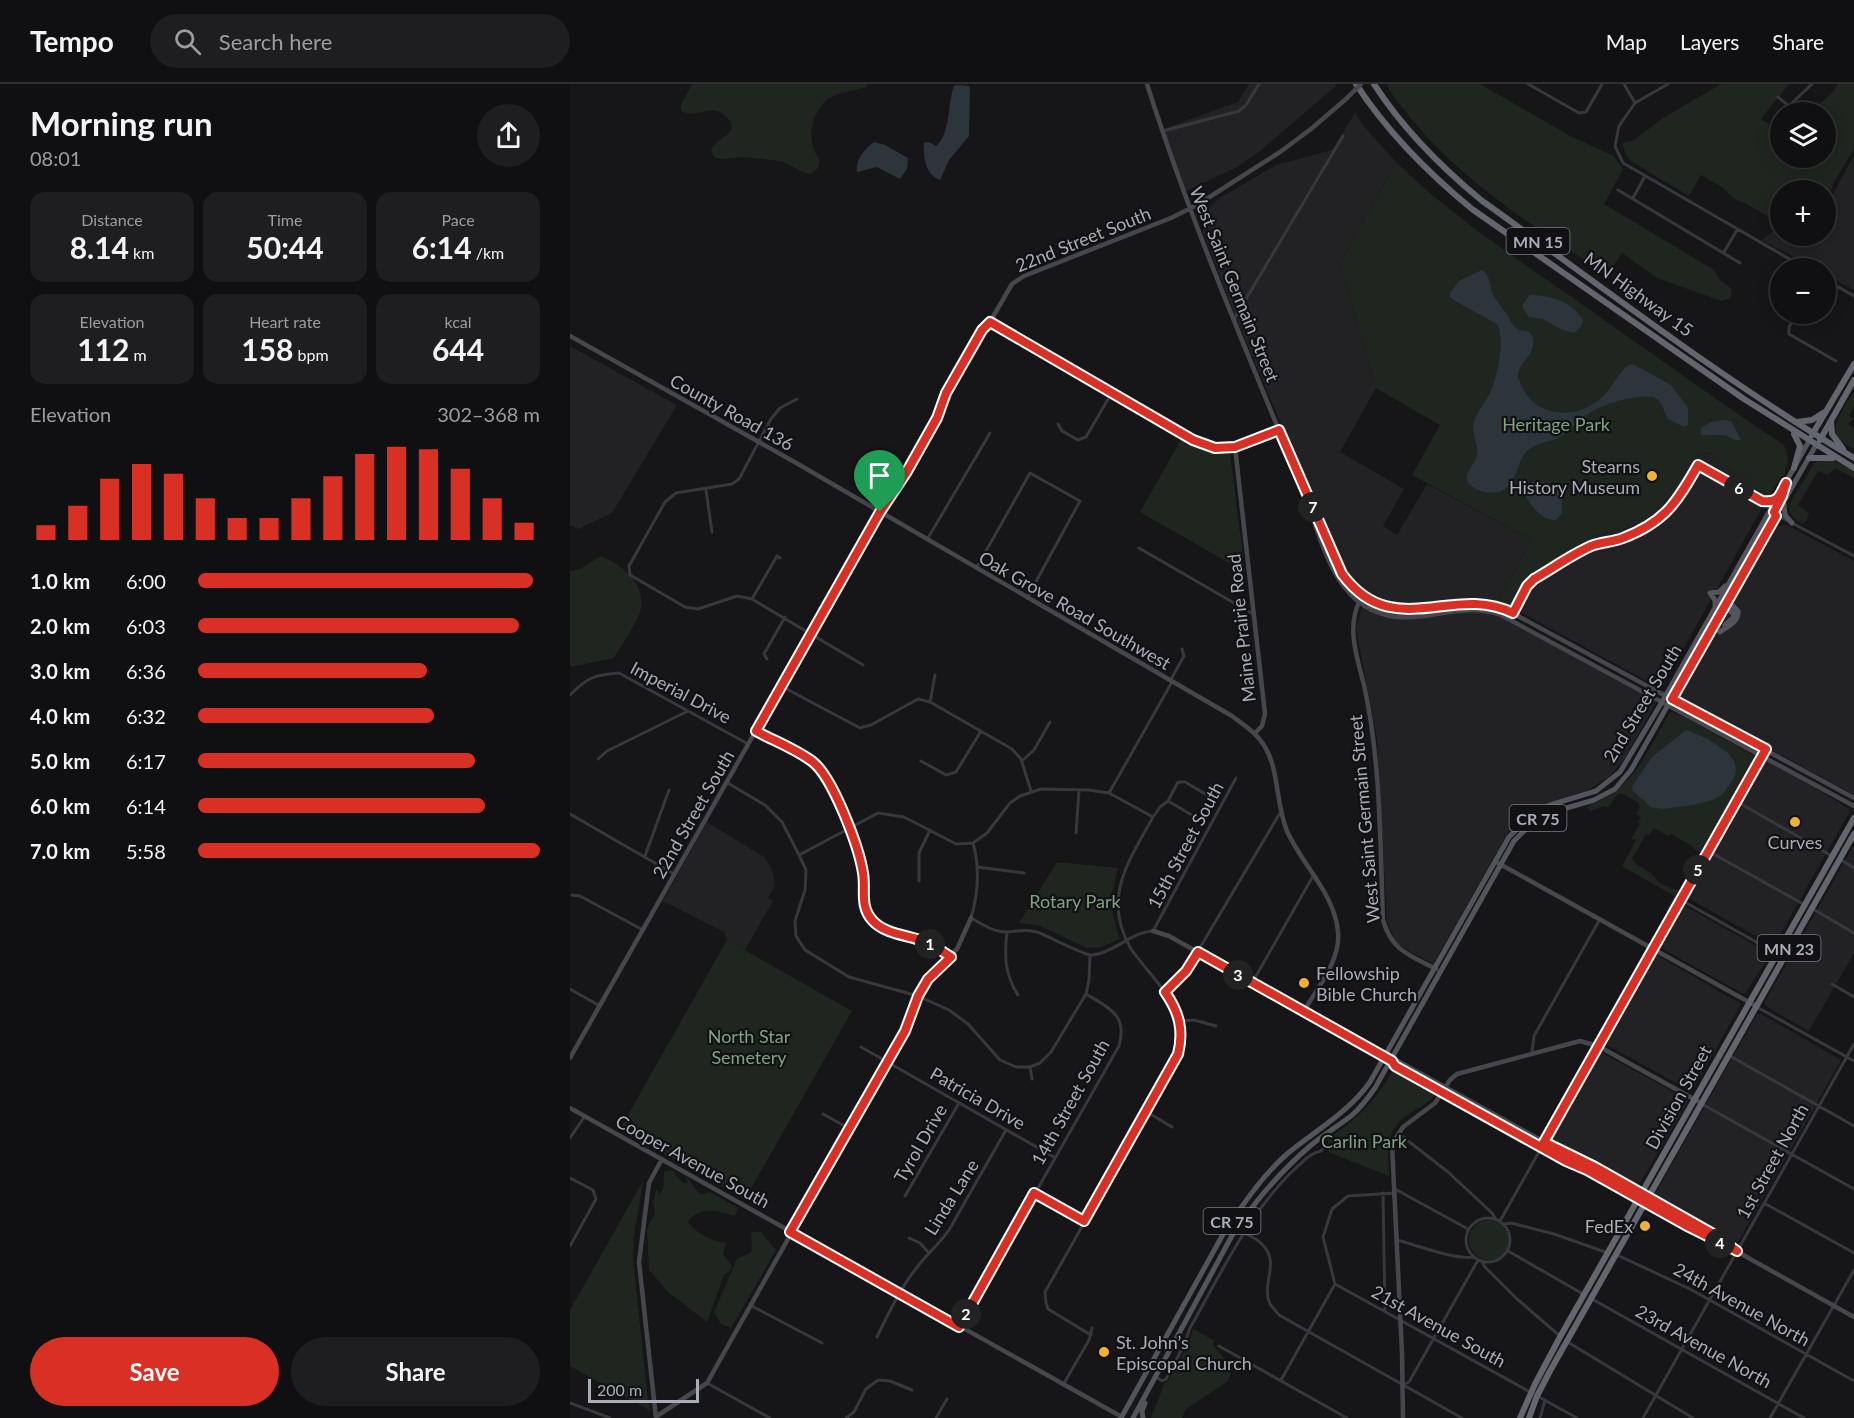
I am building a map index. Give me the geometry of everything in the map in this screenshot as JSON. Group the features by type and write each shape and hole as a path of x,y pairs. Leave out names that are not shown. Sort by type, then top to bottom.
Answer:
{"highway":[{"name":"MN Highway 15","path":"1356,84 1398,141 1437,180 1472,209 1790,429"},
{"name":"MN Highway 15","path":"1374,84 1408,131 1445,169 1481,200 1724,374 1813,434 1854,458"},
{"path":"1809,441 1854,364"},
{"name":"2nd Street South","path":"1816,445 1854,380"},
{"path":"1796,422 1812,420 1826,411"},
{"path":"1831,420 1832,434 1845,452"},
{"path":"1790,429 1800,446 1794,468"},
{"name":"MN 15","path":"1790,429 1854,468"},
{"path":"1809,458 1838,459"},
{"name":"Division Street","path":"1534,1394 1567,1341 1608,1253 1643,1198 1753,1004 1811,909 1854,818"},
{"name":"Division Street","path":"1697,1102 1728,1055 1777,953 1804,905 1854,834"},
{"name":"Division Street","path":"1534,1394 1560,1336 1616,1255 1643,1198"},
{"name":"MN 23","path":"1520,1418 1534,1394"},
{"name":"MN 23","path":"1529,1418 1534,1394"}],"main road":[{"name":"2nd Street South","path":"1392,1061 1498,863 1509,837 1533,813 1550,805 1596,791 1610,782 1630,758 1809,441"},
{"name":"2nd Street South","path":"1385,1057 1435,968 1498,863 1514,841 1537,818 1594,800 1616,789 1631,770 1816,445"},
{"path":"1762,501 1776,500"},
{"path":"1785,500 1784,512 1792,523"},
{"path":"1762,501 1768,513"},
{"path":"1715,608 1715,600 1710,593 1719,592 1732,579"},
{"path":"1723,611 1728,609 1734,615 1720,632 1738,617 1737,609 1730,603 1729,598"},
{"name":"CR 75","path":"1120,1417 1226,1229 1245,1202 1285,1156 1345,1112 1360,1096 1385,1057"},
{"name":"CR 75","path":"1133,1418 1234,1232 1250,1209 1276,1177 1364,1103 1392,1061"},
{"path":"1143,1418 1142,1412 1152,1384"}],"street":[{"name":"West Saint Germain Street","path":"1147,84 1191,208 1304,491 1330,567 1342,585 1360,602"},
{"path":"1162,131 1239,111 1246,105 1259,84"},
{"name":"22nd Street South","path":"570,1058 880,512 906,473 937,418 946,393 982,330 990,322 1012,284 1024,276 1191,208 1280,152 1311,129 1361,84"},
{"path":"1528,84 1579,113 1586,112 1602,84"},
{"path":"1624,84 1635,103"},
{"path":"1668,84 1635,103 1619,126 1615,147 1623,163 1787,258"},
{"path":"1778,97 1789,106 1812,84"},
{"path":"1234,319 1343,136"},
{"path":"1633,198 1645,176"},
{"path":"1618,190 1740,263"},
{"path":"1724,253 1737,230"},
{"path":"1836,286 1854,296"},
{"path":"990,322 1193,440 1215,448 1235,447 1279,430"},
{"path":"1791,324 1788,330 1789,334 1836,361"},
{"name":"County Road 136","path":"570,336 880,512"},
{"path":"1058,424 1062,431 1077,440 1086,437 1112,393"},
{"path":"797,399 780,408 771,419 739,479 732,484 706,490 676,493 665,502 629,566 630,575 685,607 698,609 737,596 752,599 863,665"},
{"path":"927,540 990,433"},
{"name":"Maine Prairie Road","path":"1235,447 1264,714 1262,726 1255,733"},
{"path":"1513,613 1527,586 1534,579 1593,545 1624,538 1663,515 1678,500 1698,465 1762,501"},
{"path":"976,568 1030,473 1080,501 1027,598"},
{"path":"1786,483 1774,512 1776,516 1854,556"},
{"path":"706,490 712,532"},
{"name":"West Saint Germain Street","path":"1304,491 1325,532 1340,571 1363,596 1353,619 1353,637 1368,706 1375,754 1383,920 1388,937 1403,951 1441,972"},
{"name":"Oak Grove Road Southwest","path":"880,512 1232,716 1255,733"},
{"path":"1139,548 1253,614"},
{"path":"752,599 777,556 780,558"},
{"path":"1363,596 1396,609 1416,610 1477,603 1513,613 1854,798"},
{"path":"1360,602 1379,612 1399,617 1420,617 1474,610 1497,614 1854,806"},
{"path":"766,659 764,654 785,617"},
{"path":"1110,793 1184,656 1182,649"},
{"name":"Imperial Drive","path":"570,694 585,680 603,674 620,673 748,744"},
{"path":"930,702 935,675"},
{"path":"781,686 860,728 871,725 918,699 930,702 1012,749 1021,762 1031,791"},
{"path":"598,759 607,751 688,711"},
{"path":"1021,762 1034,750 1050,722"},
{"path":"756,731 812,762 825,775 861,857 864,880 863,898 868,914 884,929 926,942 951,957"},
{"path":"921,761 946,775 956,772 981,731"},
{"path":"1255,733 1266,748 1271,763 1280,813 1288,832 1333,908 1338,933 1332,962 1304,1011"},
{"path":"1500,1221 1766,749"},
{"name":"15th Street South","path":"1090,955 1105,952 1141,934 1153,932 1236,778"},
{"path":"726,782 765,805 782,822 799,855 806,870 805,890 795,921 796,936 805,950 849,977 918,996 949,1011 968,1024 1000,1060 1016,1067 1040,1064 1051,1052 1086,994 1090,955 1037,932 1021,929 1007,933 971,918"},
{"path":"1091,1335 1048,1309 1044,1297 1045,1292 1147,1112 1178,1054 1181,1041 1177,1011 1126,941 1119,915 1118,892 1123,873 1153,817 1168,801 1178,782 1185,782 1214,799"},
{"path":"799,855 878,813 904,817 956,844 973,843 987,833 1010,803 1031,791 1041,789 1110,793 1153,817"},
{"path":"645,856 669,790"},
{"path":"1076,833 1079,790"},
{"path":"1168,801 1202,821"},
{"path":"1736,801 1854,868"},
{"path":"1165,992 1186,971 1280,813"},
{"path":"570,814 675,874"},
{"path":"919,881 919,853 930,830"},
{"path":"662,1159 649,1183 639,1262 658,1417 707,1383 905,1031 918,996 928,979 951,957 962,939 971,918 976,895 977,867 973,843"},
{"path":"1708,851 1804,905"},
{"path":"1498,863 1854,1061"},
{"path":"977,867 1024,873"},
{"path":"1252,983 1314,876"},
{"path":"572,895 580,896 643,930"},
{"path":"1681,900 1777,953"},
{"path":"1811,909 1854,933"},
{"path":"1532,1052 1534,1036 1600,919"},
{"path":"1153,932 1169,936 1392,1061 1395,1066 1445,1089 1715,1235 1737,1251 1854,1317"},
{"path":"1007,933 1006,967 1010,983 1018,995"},
{"path":"1832,984 1854,997"},
{"path":"570,989 600,1006"},
{"name":"14th Street South","path":"959,1327 1119,1046 1122,1034 1120,1022 1113,1010 1086,994"},
{"path":"1180,1021 1194,1020 1216,1026"},
{"path":"1403,1418 1392,1144 1408,1122 1435,1103 1458,1074 1532,1052 1580,1041 1598,1046 1854,1189"},
{"name":"1st Street North","path":"1643,1418 1854,1044"},
{"name":"Patricia Drive","path":"861,1047 1054,1158"},
{"path":"1728,1055 1854,1126"},
{"path":"1030,1067 1032,1078"},
{"name":"Tyrol Drive","path":"905,1196 959,1103"},
{"name":"Cooper Avenue South","path":"570,1108 1120,1417"},
{"path":"1147,1112 1172,1127"},
{"path":"823,1114 850,1129"},
{"path":"570,1138 585,1116"},
{"name":"Linda Lane","path":"877,1336 899,1293 916,1267 950,1230 1006,1130"},
{"path":"1396,1240 1468,1258 1497,1261 1508,1251 1510,1237 1504,1224 1448,1172 1398,1133"},
{"path":"1156,1377 1162,1381 1166,1378 1184,1345 1190,1328 1244,1233 1263,1205 1285,1178 1313,1153 1321,1151 1325,1146 1322,1137"},
{"path":"570,1178 593,1190 596,1199 570,1246"},
{"path":"1281,1380 1335,1284 1323,1237 1332,1209 1348,1196 1395,1191 1468,1229"},
{"path":"1034,1193 1084,1221"},
{"path":"1383,1193 1385,1312"},
{"path":"1764,1203 1854,1253"},
{"path":"1495,1218 1480,1219 1468,1229 1466,1244 1485,1268 1560,1336 1693,1418"},
{"path":"1504,1224 1511,1223 1554,1234 1608,1253"},
{"path":"1244,1233 1261,1242 1270,1256 1271,1272 1267,1288 1269,1303 1280,1315 1462,1418"},
{"path":"909,1238 920,1243 929,1253"},
{"name":"23rd Avenue North","path":"1508,1251 1804,1418"},
{"name":"24th Avenue North","path":"1616,1255 1652,1270 1709,1300 1854,1381"},
{"path":"1403,1385 1409,1382 1478,1260"},
{"path":"1770,1418 1854,1270"},
{"name":"21st Avenue South","path":"1335,1284 1577,1418"},
{"path":"750,1305 822,1343"},
{"path":"1063,1386 1091,1335 1092,1328"},
{"path":"1219,1346 1347,1418"},
{"path":"846,1418 854,1412 866,1389 878,1380 890,1381 912,1390"},
{"path":"707,1383 770,1418"},
{"path":"936,1418 947,1399"},
{"path":"1540,1418 1545,1400"},
{"path":"570,1403 610,1418"}],"shaded area":[{"path":"1249,84 1335,84 1336,86 1259,152 1237,167 1185,192 1163,129 1238,102"},
{"path":"954,86 969,86 970,90 969,136 949,160 940,180 928,169 924,142 936,146 941,141"},
{"path":"1355,113 1396,162 1340,263 1376,388 1340,452 1404,489 1383,526 1397,535 1427,484 1532,540 1498,601 1466,598 1433,605 1405,607 1366,595 1354,584 1336,553 1234,313 1203,232 1202,217 1206,210 1220,198 1276,165 1332,150"},
{"path":"874,142 885,145 908,158 907,169 900,179 877,167 857,172 859,159"},
{"path":"1854,155 1854,290 1836,280 1836,258 1795,258 1773,246 1836,246 1836,188"},
{"path":"1770,234 1770,244 1762,240"},
{"path":"1482,270 1487,276 1495,298 1513,325 1529,332 1532,336 1533,346 1520,367 1518,377 1523,389 1538,406 1558,413 1568,413 1589,406 1603,396 1628,365 1633,364 1671,385 1688,408 1688,425 1684,427 1668,419 1657,399 1643,397 1622,400 1594,410 1560,437 1538,444 1526,452 1512,482 1503,490 1488,492 1473,487 1467,475 1477,455 1473,432 1474,423 1495,379 1501,349 1500,331 1497,324 1455,301 1450,297 1450,293 1459,281"},
{"path":"1530,295 1545,296 1567,304 1583,320 1581,327 1574,333 1562,330 1543,319 1529,317 1523,309 1523,304"},
{"path":"570,346 677,405 612,513 578,529 570,525"},
{"path":"1731,421 1741,440 1724,435 1700,434 1701,428 1711,422"},
{"path":"1709,453 1767,499 1661,689 1510,606 1516,592 1543,563 1576,541 1631,527 1678,492 1694,455"},
{"path":"1534,481 1550,484 1562,495 1562,513 1556,520 1541,515 1524,494 1526,488"},
{"path":"1787,525 1854,561 1854,795 1679,699 1775,530 1779,526"},
{"path":"1362,607 1372,612 1406,620 1474,612 1499,616 1657,701 1625,758 1610,776 1588,790 1536,807 1510,830 1433,964 1396,943 1387,921 1377,739 1356,628"},
{"path":"1686,730 1708,739 1728,753 1734,761 1735,776 1723,794 1713,800 1663,809 1651,807 1632,790 1633,785 1652,757"},
{"path":"1763,761 1812,786 1850,811 1775,944 1772,945 1686,897"},
{"path":"707,822 764,857 772,869 775,886 768,898 773,901 745,950 727,940 724,932 663,901"},
{"path":"1854,845 1854,953 1809,1031 1767,1007 1764,1003"},
{"path":"1683,905 1767,952 1768,958 1746,993 1742,993 1659,947"},
{"path":"1655,954 1741,1004 1692,1092 1604,1043"},
{"path":"1757,1014 1761,1014 1841,1060 1738,1242 1656,1197 1655,1194"},
{"path":"1600,1052 1685,1098 1688,1102 1640,1183 1635,1185 1550,1138"}],"green space":[{"path":"692,84 867,84 866,87 828,99 816,114 811,134 816,155 820,161 818,168 811,174 781,161 714,157 711,150 732,129 731,122 715,110 690,114 681,110 681,105"},
{"path":"1387,84 1480,84 1572,137 1614,156 1623,169 1604,204 1714,270 1719,279 1732,289 1731,298 1721,301 1657,278 1622,253 1608,274 1605,273 1524,219 1473,180 1426,136 1395,98"},
{"path":"1721,84 1789,84 1775,102 1770,102 1770,108 1761,119 1770,125 1770,168 1836,168 1836,102 1822,102 1838,84 1854,84 1854,148 1835,180 1770,180 1770,217 1734,199 1722,187 1701,175 1689,196 1631,161 1622,143 1634,140 1663,118"},
{"name":"Heritage Park","path":"1396,162 1478,231 1784,445 1788,460 1785,475 1780,478 1767,499 1709,453 1694,455 1679,492 1631,527 1587,538 1588,540 1535,572 1516,591 1510,606 1498,601 1532,540 1412,475 1440,425 1376,388 1340,263"},
{"path":"1854,391 1854,406 1849,416 1853,419 1848,424 1854,429 1854,449 1839,440 1836,427 1840,414"},
{"path":"1182,438 1206,450 1230,454 1245,572 1140,512"},
{"path":"1829,458 1854,471 1854,478 1835,468 1828,475 1818,471 1798,505 1809,513 1806,521 1802,523 1796,520 1789,510 1790,503 1815,462"},
{"path":"601,556 624,570 635,582 641,599 640,613 614,658 570,667 570,571 580,569"},
{"path":"1670,712 1680,715 1753,755 1756,760 1703,853 1671,834 1668,836 1654,828 1649,835 1646,834 1632,859 1637,865 1651,873 1658,882 1672,889 1681,890 1669,914 1666,911 1674,896 1622,866 1636,840 1631,840 1640,823 1638,822 1641,817 1636,814 1640,807 1639,803 1621,793 1616,796 1609,807 1604,806 1590,811 1587,807 1612,794 1630,777"},
{"name":"Rotary Park","path":"1057,862 1118,868 1112,903 1120,939 1101,947 1087,948 1038,925 1019,923"},
{"name":"North Star Semetery","path":"727,940 852,1011 745,1199 620,1129"},
{"name":"Carlin Park","path":"1396,1070 1436,1092 1433,1098 1401,1120 1392,1132 1389,1146 1389,1176 1328,1152 1328,1139 1364,1110 1392,1072"},
{"path":"672,1170 682,1182 688,1183 685,1177 688,1179 701,1194 710,1192 738,1208 735,1216 710,1211 697,1214 688,1222 705,1236 726,1243 723,1254 732,1266 730,1271 724,1275 707,1322 668,1292 649,1270 647,1231 655,1214 653,1202 656,1190 659,1195 663,1189 664,1172"},
{"path":"643,1181 634,1236 633,1259 648,1401 651,1411 570,1366 570,1310"},
{"path":"1489,1220 1503,1226 1509,1240 1503,1254 1489,1260 1475,1254 1469,1240 1475,1226"},
{"path":"751,1232 761,1232 776,1250 731,1328 721,1324 714,1312 737,1259 750,1253 752,1249"},
{"path":"1193,1329 1215,1341 1213,1344 1215,1347 1233,1368 1227,1382 1186,1409 1182,1418 1151,1418 1164,1384 1169,1380 1189,1342"}],"place":[{"name":"Stearns History Museum","path":"1652,476"},
{"name":"Curves","path":"1795,822"},
{"name":"Fellowship Bible Church","path":"1304,983"},
{"name":"FedEx","path":"1645,1226"},
{"name":"St. John’s Episcopal Church","path":"1104,1352"}],"route":[{"path":"990,322 1193,440 1215,448 1235,447 1279,430 1342,574 1358,592 1367,598 1396,609 1416,610 1477,603 1513,613 1518,600 1534,579 1593,545 1624,538 1663,515 1678,500 1698,465 1762,501 1776,500 1786,483 1774,512 1776,516 1672,699 1766,749 1544,1142 1595,1167 1715,1235 1737,1251 1644,1203 1587,1170 1566,1161 1395,1066 1392,1061 1352,1037 1198,952 1186,971 1165,992 1177,1011 1182,1032 1173,1066 1084,1221 1034,1193 959,1327 790,1232 905,1031 918,996 928,979 951,957 926,942 884,929 874,922 868,914 863,898 864,880 861,857 825,775 812,762 756,731 880,512 906,473 937,418 946,393 982,330 990,322"}]}
